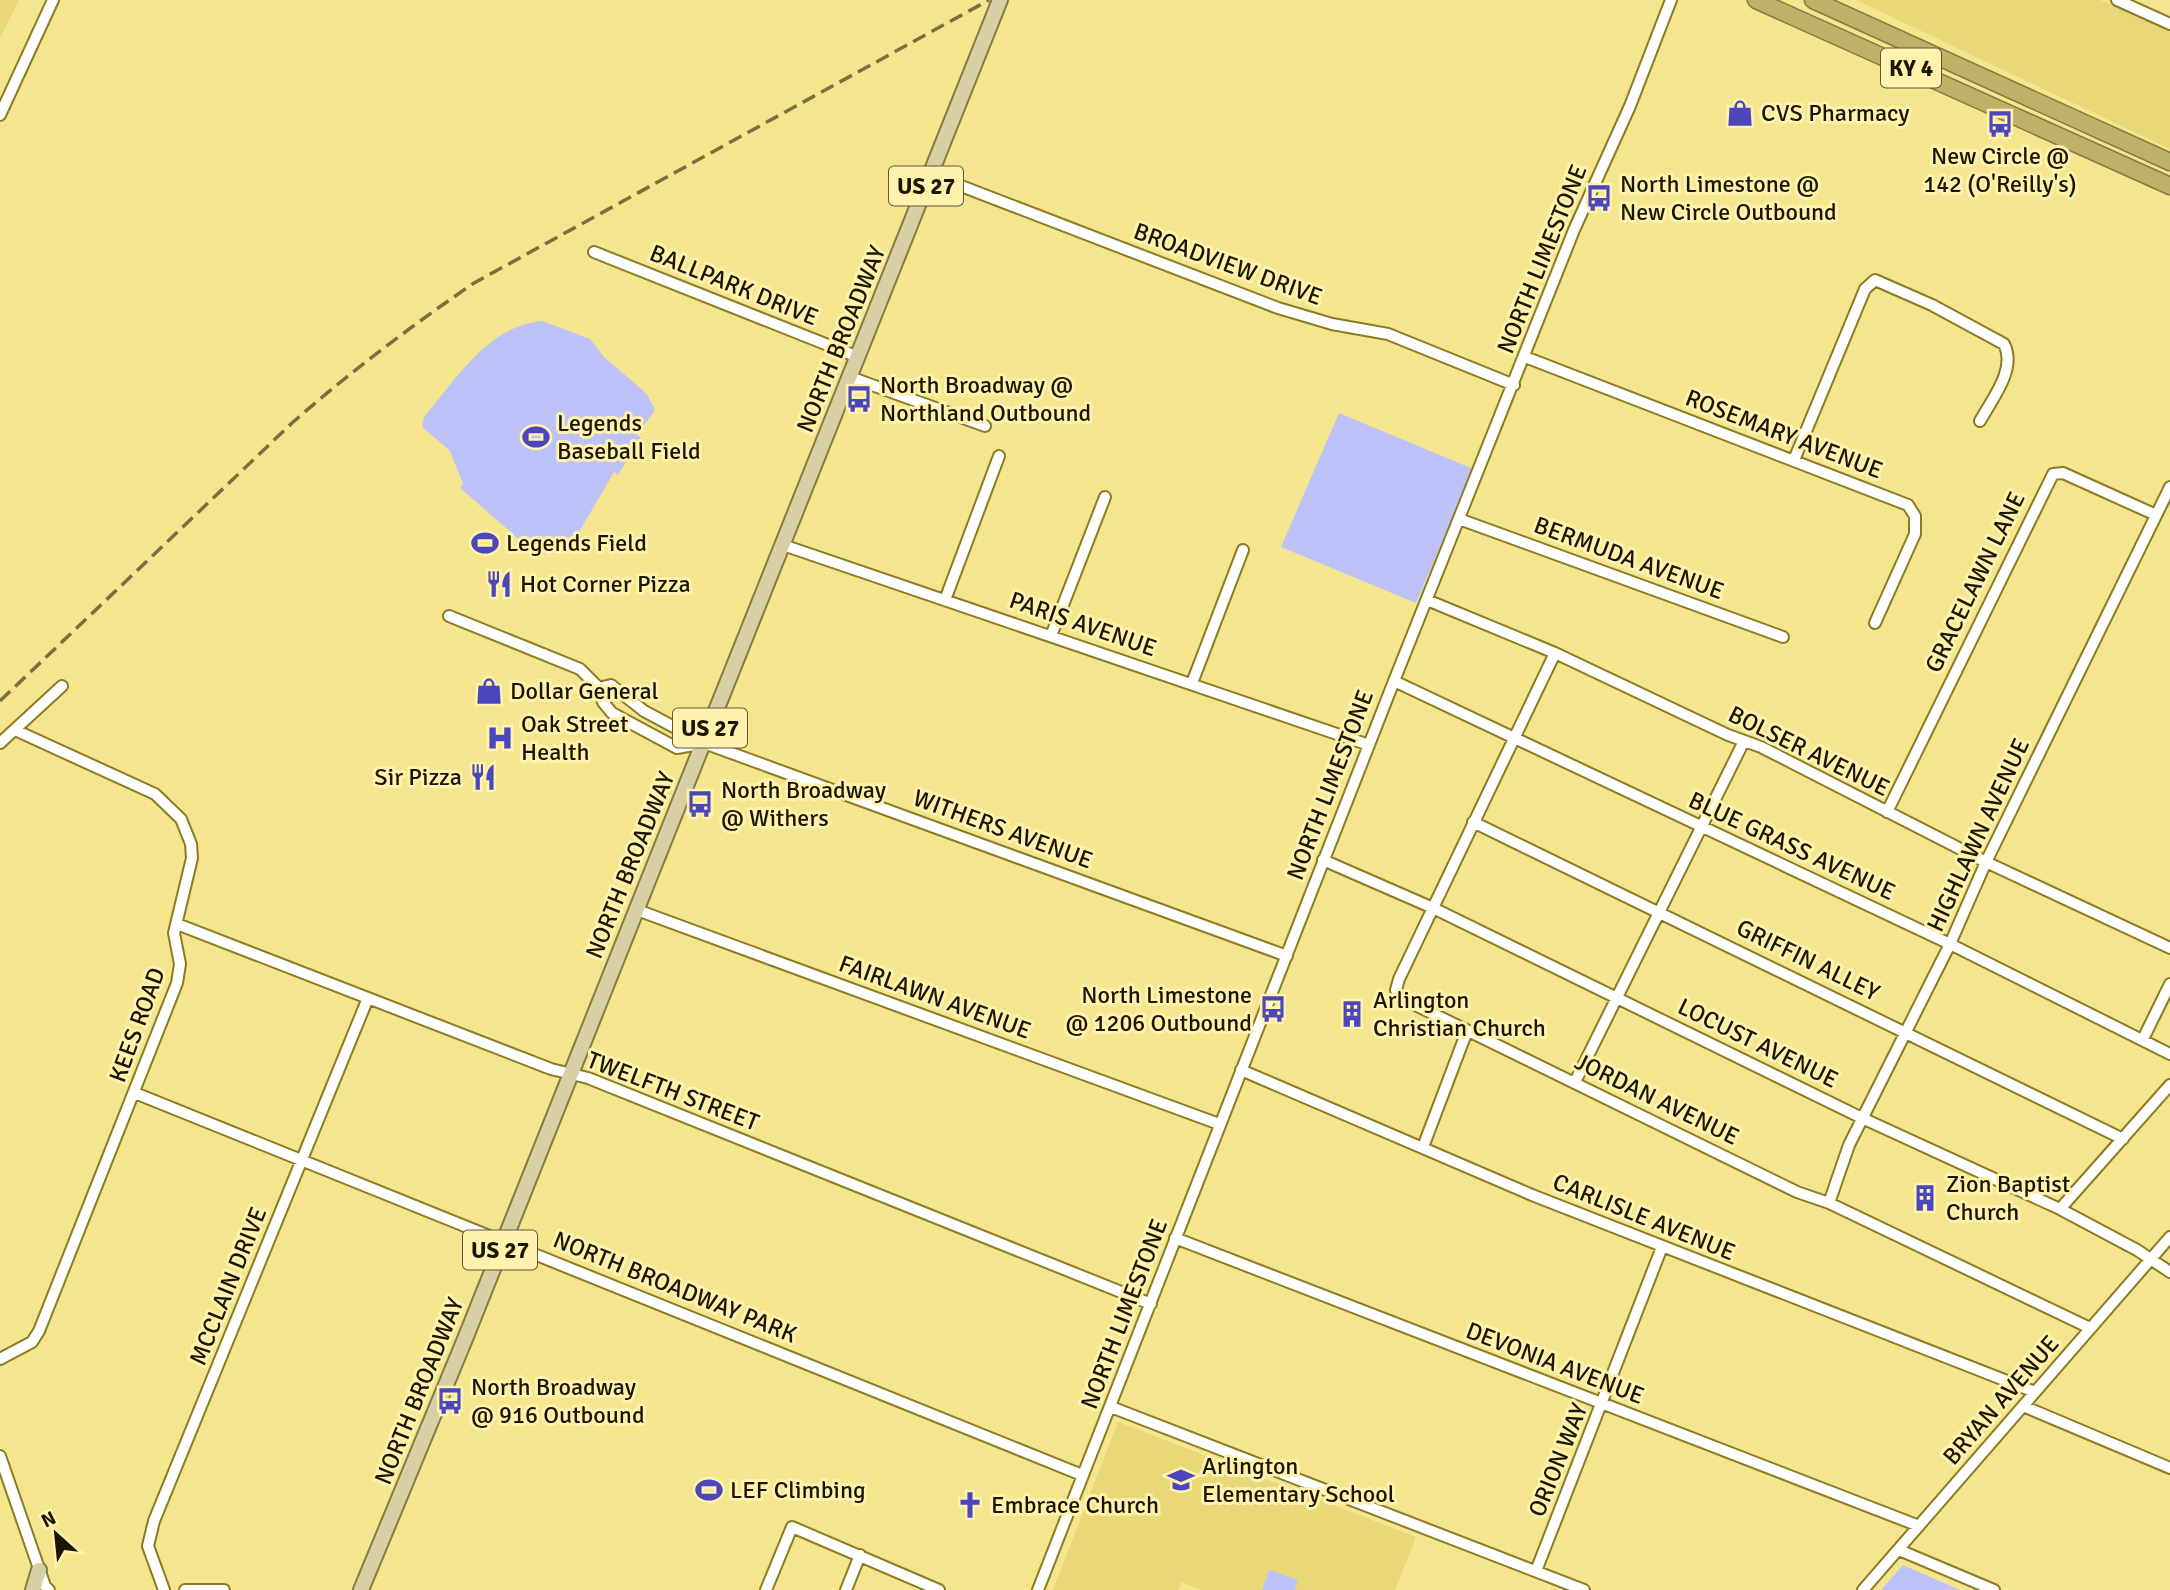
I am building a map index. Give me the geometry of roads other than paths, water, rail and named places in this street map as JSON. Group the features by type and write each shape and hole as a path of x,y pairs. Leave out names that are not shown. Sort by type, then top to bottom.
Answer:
{"highway":[{"name":"KY 4","path":"1756,0 2170,186"},
{"name":"KY 4","path":"1822,2 2170,162"}],"main road":[{"name":"NORTH BROADWAY","path":"361,1590 504,1241 1000,0"},
{"path":"39,1570 42,1589"}],"street":[{"path":"0,116 53,0"},
{"name":"NORTH LIMESTONE","path":"1038,1590 1394,681 1671,0"},
{"path":"2122,2 2170,24"},
{"name":"BROADVIEW DRIVE","path":"930,174 1278,308 1332,324 1388,334 1514,384"},
{"name":"BALLPARK DRIVE","path":"594,252 858,357"},
{"path":"1794,460 1865,289 1875,280 1932,305 2004,344 2009,353 2006,372 1980,421"},
{"name":"ROSEMARY AVENUE","path":"1525,357 1908,505 1915,516 1915,534 1875,624"},
{"path":"850,377 985,426"},
{"path":"945,600 999,456"},
{"name":"GRACELAWN LANE","path":"1887,812 2053,474 2063,473 2156,515"},
{"name":"HIGHLAWN AVENUE","path":"1829,1203 1862,1118 1950,944 1986,862 2170,487"},
{"path":"1051,636 1105,497"},
{"name":"BERMUDA AVENUE","path":"1460,519 1783,637"},
{"name":"PARIS AVENUE","path":"783,545 1369,745"},
{"path":"1192,684 1243,550"},
{"name":"BOLSER AVENUE","path":"1427,600 1555,653 1744,741 1986,862 2170,948"},
{"path":"449,616 580,669 599,688 603,702 612,713 677,748 704,743"},
{"name":"JORDAN AVENUE","path":"1555,653 1396,990 1409,1004 1797,1192 1829,1203 2090,1328"},
{"name":"BLUE GRASS AVENUE","path":"1394,681 1950,944 2170,1054"},
{"path":"599,688 611,685 643,711 704,743"},
{"path":"0,743 62,686"},
{"name":"KEES ROAD","path":"0,1359 32,1342 39,1331 135,1093 177,983 180,964 174,933 192,858 187,830 173,809 148,790 15,730"},
{"path":"1574,1082 1744,741"},
{"name":"WITHERS AVENUE","path":"704,743 1287,956"},
{"name":"GRIFFIN ALLEY","path":"1473,822 1907,1031 2123,1139"},
{"name":"LOCUST AVENUE","path":"1323,860 1433,908 1862,1118 2060,1209 2124,1242 2170,1272"},
{"name":"FAIRLAWN AVENUE","path":"637,910 1219,1124"},
{"name":"TWELFTH STREET","path":"177,925 570,1074 588,1078 1152,1304"},
{"path":"2143,1039 2170,984"},
{"name":"MCCLAIN DRIVE","path":"164,1590 148,1546 154,1521 368,998"},
{"path":"1423,1147 1467,1031"},
{"name":"CARLISLE AVENUE","path":"1241,1070 1532,1195 2035,1392"},
{"path":"2060,1209 2170,1085"},
{"name":"NORTH BROADWAY PARK","path":"135,1093 1082,1475"},
{"name":"BRYAN AVENUE","path":"1863,1590 2170,1237"},
{"name":"DEVONIA AVENUE","path":"1175,1238 1919,1526"},
{"name":"ORION WAY","path":"1535,1571 1603,1404 1662,1247"},
{"path":"2023,1406 2170,1468"},
{"path":"1111,1407 1584,1590"},
{"path":"0,1456 39,1570"},
{"path":"766,1590 792,1527 935,1589"},
{"path":"1899,1550 1994,1590"},
{"path":"846,1590 860,1555"},
{"path":"186,1590 224,1590"}],"railway":[{"path":"0,701 292,423 358,368 450,300 474,283 989,0"}],"place":[{"name":"CVS Pharmacy","path":"1740,113"},
{"name":"New Circle @ 142 (O'Reilly's)","path":"2000,124"},
{"name":"North Limestone @ New Circle Outbound","path":"1599,198"},
{"name":"North Broadway @ Northland Outbound","path":"859,399"},
{"name":"Legends Baseball Field","path":"536,437"},
{"name":"Legends Field","path":"485,543"},
{"name":"Hot Corner Pizza","path":"499,584"},
{"name":"Dollar General","path":"489,691"},
{"name":"Oak Street Health","path":"500,738"},
{"name":"Sir Pizza","path":"483,777"},
{"name":"North Broadway @ Withers","path":"700,804"},
{"name":"North Limestone @ 1206 Outbound","path":"1273,1009"},
{"name":"Arlington Christian Church","path":"1352,1014"},
{"name":"Zion Baptist Church","path":"1925,1198"},
{"name":"North Broadway @ 916 Outbound","path":"450,1401"},
{"name":"Arlington Elementary School","path":"1181,1480"},
{"name":"LEF Climbing","path":"709,1490"},
{"name":"Embrace Church","path":"970,1505"}]}
